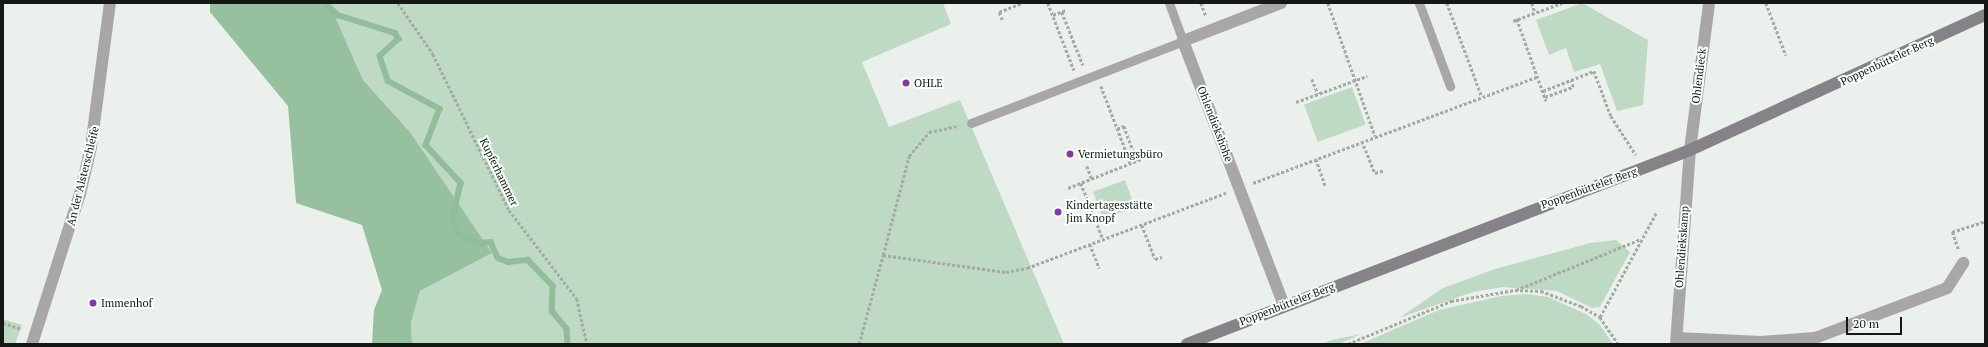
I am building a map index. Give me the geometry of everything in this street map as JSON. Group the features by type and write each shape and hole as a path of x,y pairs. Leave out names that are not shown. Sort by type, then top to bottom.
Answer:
{"main road":[{"name":"Poppenbütteler Berg","path":"1187,344 1690,150 1985,15"}],"street":[{"name":"An der Alsterschleife","path":"32,344 80,194 91,147 110,3"},
{"path":"1183,41 1281,3"},
{"name":"Ohlendieck","path":"1690,150 1709,3"},
{"name":"Ohlendiekshöhe","path":"1183,41 1284,306"},
{"name":"Ohlendiekskamp","path":"1676,341 1690,150"},
{"path":"1676,341 1761,342 1815,338 1947,288 1963,263"}],"lane":[{"path":"970,123 1183,41 1169,3"},
{"path":"1419,3 1450,86"}],"path":[{"name":"Kupferhammer","path":"398,3 434,54 508,210 577,299 586,344"},
{"path":"1002,20 998,12 1022,3"},
{"path":"1048,3 1078,81"},
{"path":"1328,3 1375,136"},
{"path":"1447,3 1482,97"},
{"path":"1532,3 1535,13"},
{"path":"1513,21 1562,3"},
{"path":"1766,3 1786,55"},
{"path":"1053,15 1066,10"},
{"path":"1062,12 1117,129 1131,164"},
{"path":"1517,19 1546,101"},
{"path":"1543,91 1594,71 1611,116 1632,146 1642,169"},
{"path":"1296,102 1367,76"},
{"path":"883,255 1006,272 1102,240 1375,136 1537,77"},
{"path":"1312,79 1318,94"},
{"path":"1545,97 1573,86 1571,80"},
{"path":"860,344 909,156 929,132 970,123"},
{"path":"1117,129 1124,126 1137,161"},
{"path":"1362,141 1375,173 1385,170"},
{"path":"1068,188 1141,159"},
{"path":"1316,159 1325,185"},
{"path":"1087,166 1092,179"},
{"path":"1081,183 1102,240"},
{"path":"1600,317 1657,211"},
{"path":"1963,263 1952,232 1985,221"},
{"path":"1142,225 1155,259 1162,257"},
{"path":"1348,344 1451,301 1515,290 1641,240"},
{"path":"1090,244 1099,268"},
{"path":"1515,290 1541,292 1567,299 1600,317 1618,344"}],"green space":[{"path":"210,3 329,3 363,80 410,132 492,253 420,291 411,322 412,344 372,344 374,310 382,290 362,225 296,203 288,106 210,12"},
{"path":"329,3 943,3 951,24 862,62 889,127 960,100 1064,344 412,344 411,322 420,291 492,253 410,132 363,80"},
{"path":"1582,3 1648,40 1643,105 1617,111 1600,64 1574,72 1566,48 1549,55 1536,20"},
{"path":"1352,87 1366,125 1318,142 1304,104"},
{"path":"1125,180 1135,207 1103,219 1093,192"},
{"path":"1616,240 1630,252 1600,307 1592,308 1557,291 1503,287 1473,292 1399,318 1443,288 1495,269 1590,243"},
{"path":"1526,294 1548,297 1586,314 1600,325 1613,344 1360,344 1439,310 1501,296"},
{"path":"3,319 22,325 15,344 3,344"},
{"path":"1361,334 1339,344 1322,344 1331,340"}],"waterway":[{"path":"325,3 338,15 395,33 399,39 380,56 388,81 440,109 426,145 461,183 453,218 460,235 479,243 491,242 498,258 508,262 528,260 553,286 552,311 567,329 568,344"}],"place":[{"name":"OHLE","path":"906,83"},
{"name":"Vermietungsbüro","path":"1070,154"},
{"name":"Kindertagesstätte Jim Knopf","path":"1058,212"},
{"name":"Immenhof","path":"93,303"}]}
